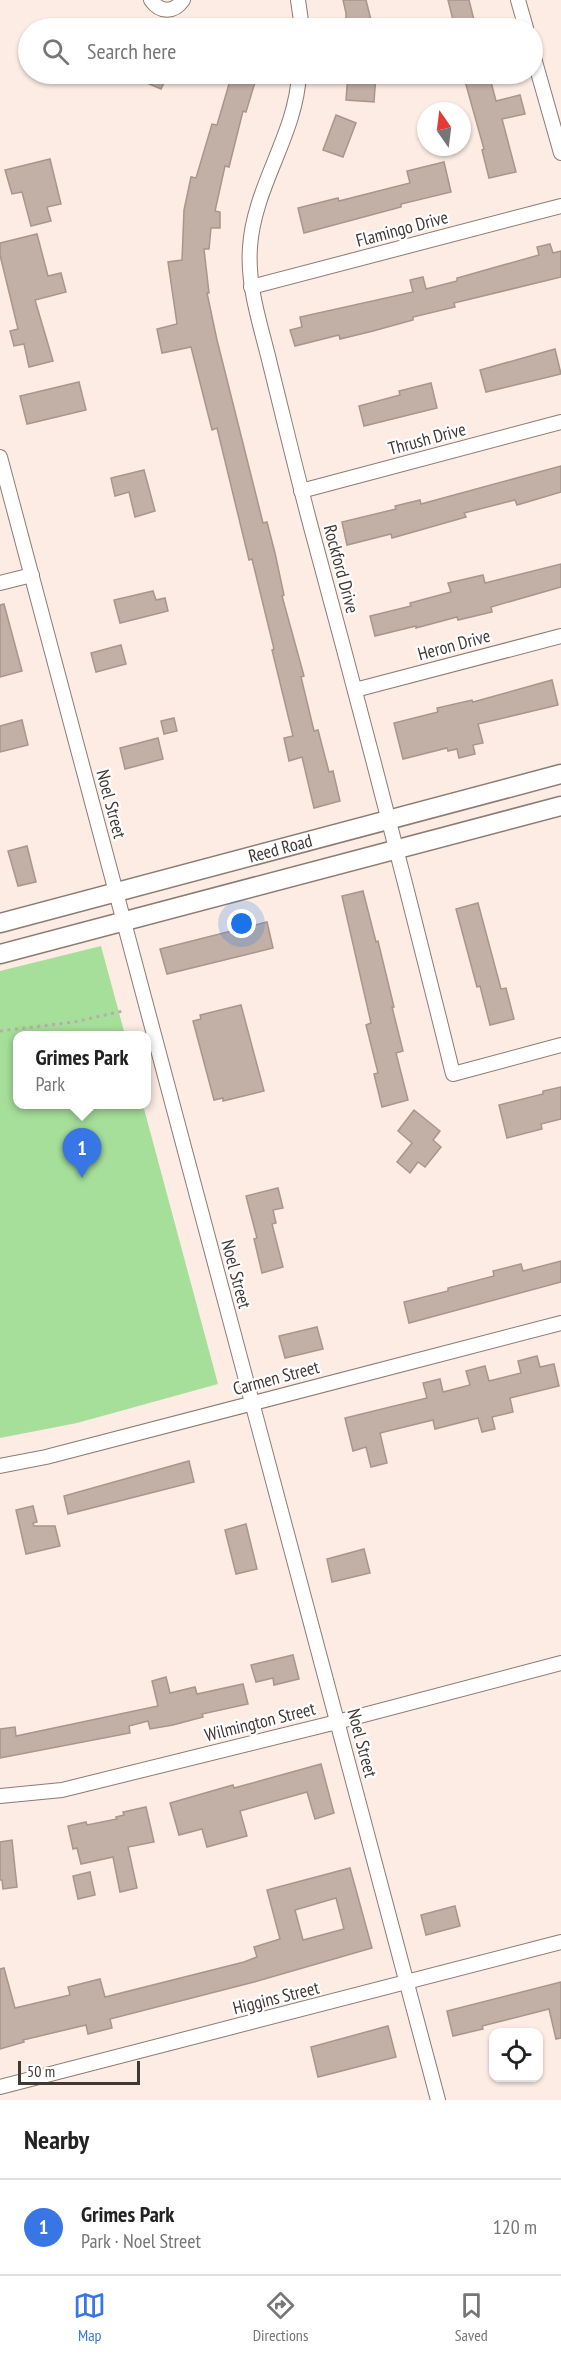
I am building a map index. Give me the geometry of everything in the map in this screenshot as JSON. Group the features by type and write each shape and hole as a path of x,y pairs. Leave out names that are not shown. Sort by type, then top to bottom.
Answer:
{"street":[{"path":"151,0 158,8 165,10 177,7 183,0"},
{"path":"298,0 301,18"},
{"path":"518,0 523,18"},
{"name":"Rockford Drive","path":"298,84 284,141 256,208 250,248 251,287 301,491 397,849 453,1074 561,1045"},
{"path":"541,84 561,153"},
{"name":"Flamingo Drive","path":"251,287 561,206"},
{"name":"Thrush Drive","path":"301,491 561,422"},
{"name":"Noel Street","path":"0,457 438,2100"},
{"path":"0,583 32,575"},
{"name":"Heron Drive","path":"355,690 561,636"},
{"name":"Reed Road","path":"0,923 561,774"},
{"name":"Reed Road","path":"0,954 561,806"},
{"name":"Carmen Street","path":"0,1466 561,1323"},
{"name":"Wilmington Street","path":"0,1796 62,1790 337,1722 561,1663"},
{"name":"Higgins Street","path":"0,2087 561,1942"}],"path":[{"path":"0,1031 74,1022 123,1011"}],"green space":[{"path":"101,946 124,1031 13,1031 13,1109 144,1109 218,1384 77,1423 0,1438 0,971"}],"building":[{"path":"343,0 366,0 370,18 346,18"},
{"path":"448,0 469,0 474,18 452,18"},
{"path":"149,84 163,84 161,89"},
{"path":"229,84 254,84 246,112 243,111 229,167 225,166 215,211 220,212 220,228 211,228 209,249 204,249 209,293 207,293 263,523 267,522 275,553 284,595 282,596 304,676 301,677 314,731 318,730 329,772 333,771 340,801 314,808 302,757 289,761 284,738 293,736 272,650 274,649 252,559 249,560 217,428 212,430 191,347 162,353 157,329 177,324 168,262 182,260 184,210 191,177 196,178 212,124 217,125"},
{"path":"347,84 375,84 374,102 346,100"},
{"path":"466,84 492,84 496,101 520,95 525,114 502,119 516,172 489,178 482,150 484,149"},
{"path":"336,115 356,123 343,157 323,150"},
{"path":"50,159 61,204 47,207 51,221 31,226 22,192 12,194 5,170"},
{"path":"444,162 451,192 401,204 401,207 304,233 298,208 338,198 339,201 410,183 407,171"},
{"path":"37,234 48,276 61,273 66,292 35,300 53,361 29,367 24,344 14,346 10,331 18,329 0,255 0,243"},
{"path":"550,244 553,253 561,251 561,277 454,303 455,307 413,317 413,320 373,331 340,339 339,335 295,346 290,330 302,327 300,317 413,292 410,280 423,277 426,289 457,281 457,278 539,255 537,247"},
{"path":"555,349 561,374 486,392 480,370"},
{"path":"79,382 86,410 27,424 20,396"},
{"path":"431,383 437,408 364,426 359,406 400,395 399,391"},
{"path":"561,466 561,492 517,505 515,500 464,513 466,517 392,538 391,534 347,545 342,522 396,509 395,506 420,500 421,504"},
{"path":"144,470 155,511 135,517 129,492 115,496 111,478"},
{"path":"561,564 561,587 491,607 492,612 458,620 457,617 375,636 370,616 411,606 410,603 451,592 448,583 483,575 485,583"},
{"path":"153,591 156,600 165,598 168,611 120,623 114,600"},
{"path":"4,604 22,671 0,677 0,605"},
{"path":"121,645 126,664 96,672 91,653"},
{"path":"552,680 558,705 478,724 483,743 473,745 475,754 459,758 457,749 448,751 447,748 403,759 394,723 438,712 437,708 472,700 473,702"},
{"path":"174,718 177,731 164,734 161,721"},
{"path":"22,720 28,745 0,752 0,726"},
{"path":"158,738 163,759 125,769 120,748"},
{"path":"27,846 36,882 18,886 8,851"},
{"path":"363,891 394,1007 392,1007 403,1051 396,1053 408,1100 382,1107 374,1074 378,1073 366,1025 371,1023 342,896"},
{"path":"478,903 501,989 506,988 514,1019 490,1025 456,909"},
{"path":"267,922 273,948 167,974 160,949"},
{"path":"241,1005 264,1091 223,1101 223,1098 214,1100 193,1021 201,1019 200,1015"},
{"path":"561,1087 561,1119 541,1124 542,1129 507,1138 499,1105"},
{"path":"414,1110 440,1131 433,1140 441,1147 425,1167 418,1162 410,1173 397,1162 412,1143 398,1131"},
{"path":"278,1188 283,1208 273,1210 276,1223 272,1224 283,1267 262,1273 254,1239 257,1238 246,1196"},
{"path":"561,1261 561,1282 409,1323 404,1302 494,1276 493,1271 521,1264 523,1271"},
{"path":"317,1327 323,1349 285,1358 279,1336"},
{"path":"537,1356 540,1367 554,1364 559,1386 510,1398 513,1412 492,1417 495,1429 482,1432 478,1418 435,1429 433,1420 380,1433 387,1463 371,1467 366,1447 353,1451 345,1418 427,1398 423,1383 440,1379 443,1392 470,1385 466,1371 485,1366 489,1381 521,1373 518,1361"},
{"path":"189,1461 194,1482 68,1514 64,1496"},
{"path":"33,1506 37,1522 33,1523 34,1526 55,1526 60,1546 26,1554 16,1510"},
{"path":"246,1524 257,1569 236,1574 225,1530"},
{"path":"364,1549 370,1573 332,1582 327,1559"},
{"path":"293,1655 299,1679 274,1685 273,1678 256,1682 251,1665"},
{"path":"166,1677 170,1693 195,1687 197,1694 243,1684 248,1704 202,1714 203,1717 173,1725 150,1729 148,1721 129,1726 130,1733 0,1758 0,1729 15,1727 16,1736 158,1706 152,1681"},
{"path":"321,1764 334,1813 315,1819 307,1792 240,1811 247,1836 207,1847 202,1829 179,1835 170,1803"},
{"path":"146,1807 154,1842 128,1847 137,1888 120,1892 113,1857 81,1864 77,1848 73,1849 68,1826 117,1819 116,1817 124,1815 123,1812"},
{"path":"12,1840 17,1887 3,1889 2,1880 0,1880 0,1842"},
{"path":"350,1868 372,1948 254,1982 110,2019 112,2028 88,2034 86,2025 23,2040 24,2042 0,2049 0,1969 4,1968 15,2008 70,1995 68,1987 100,1979 105,1997 244,1962 257,1957 254,1947 280,1939 267,1890","holes":["336,1898 344,1929 303,1940 295,1910"]},
{"path":"90,1872 95,1895 78,1899 73,1876"},
{"path":"455,1906 460,1926 426,1935 421,1915"},
{"path":"561,1982 561,2038 556,2039 549,2009 453,2036 447,2011"},
{"path":"388,2026 396,2057 318,2077 311,2047"}],"place":[{"name":"Grimes Park","path":"82,1178"}]}
